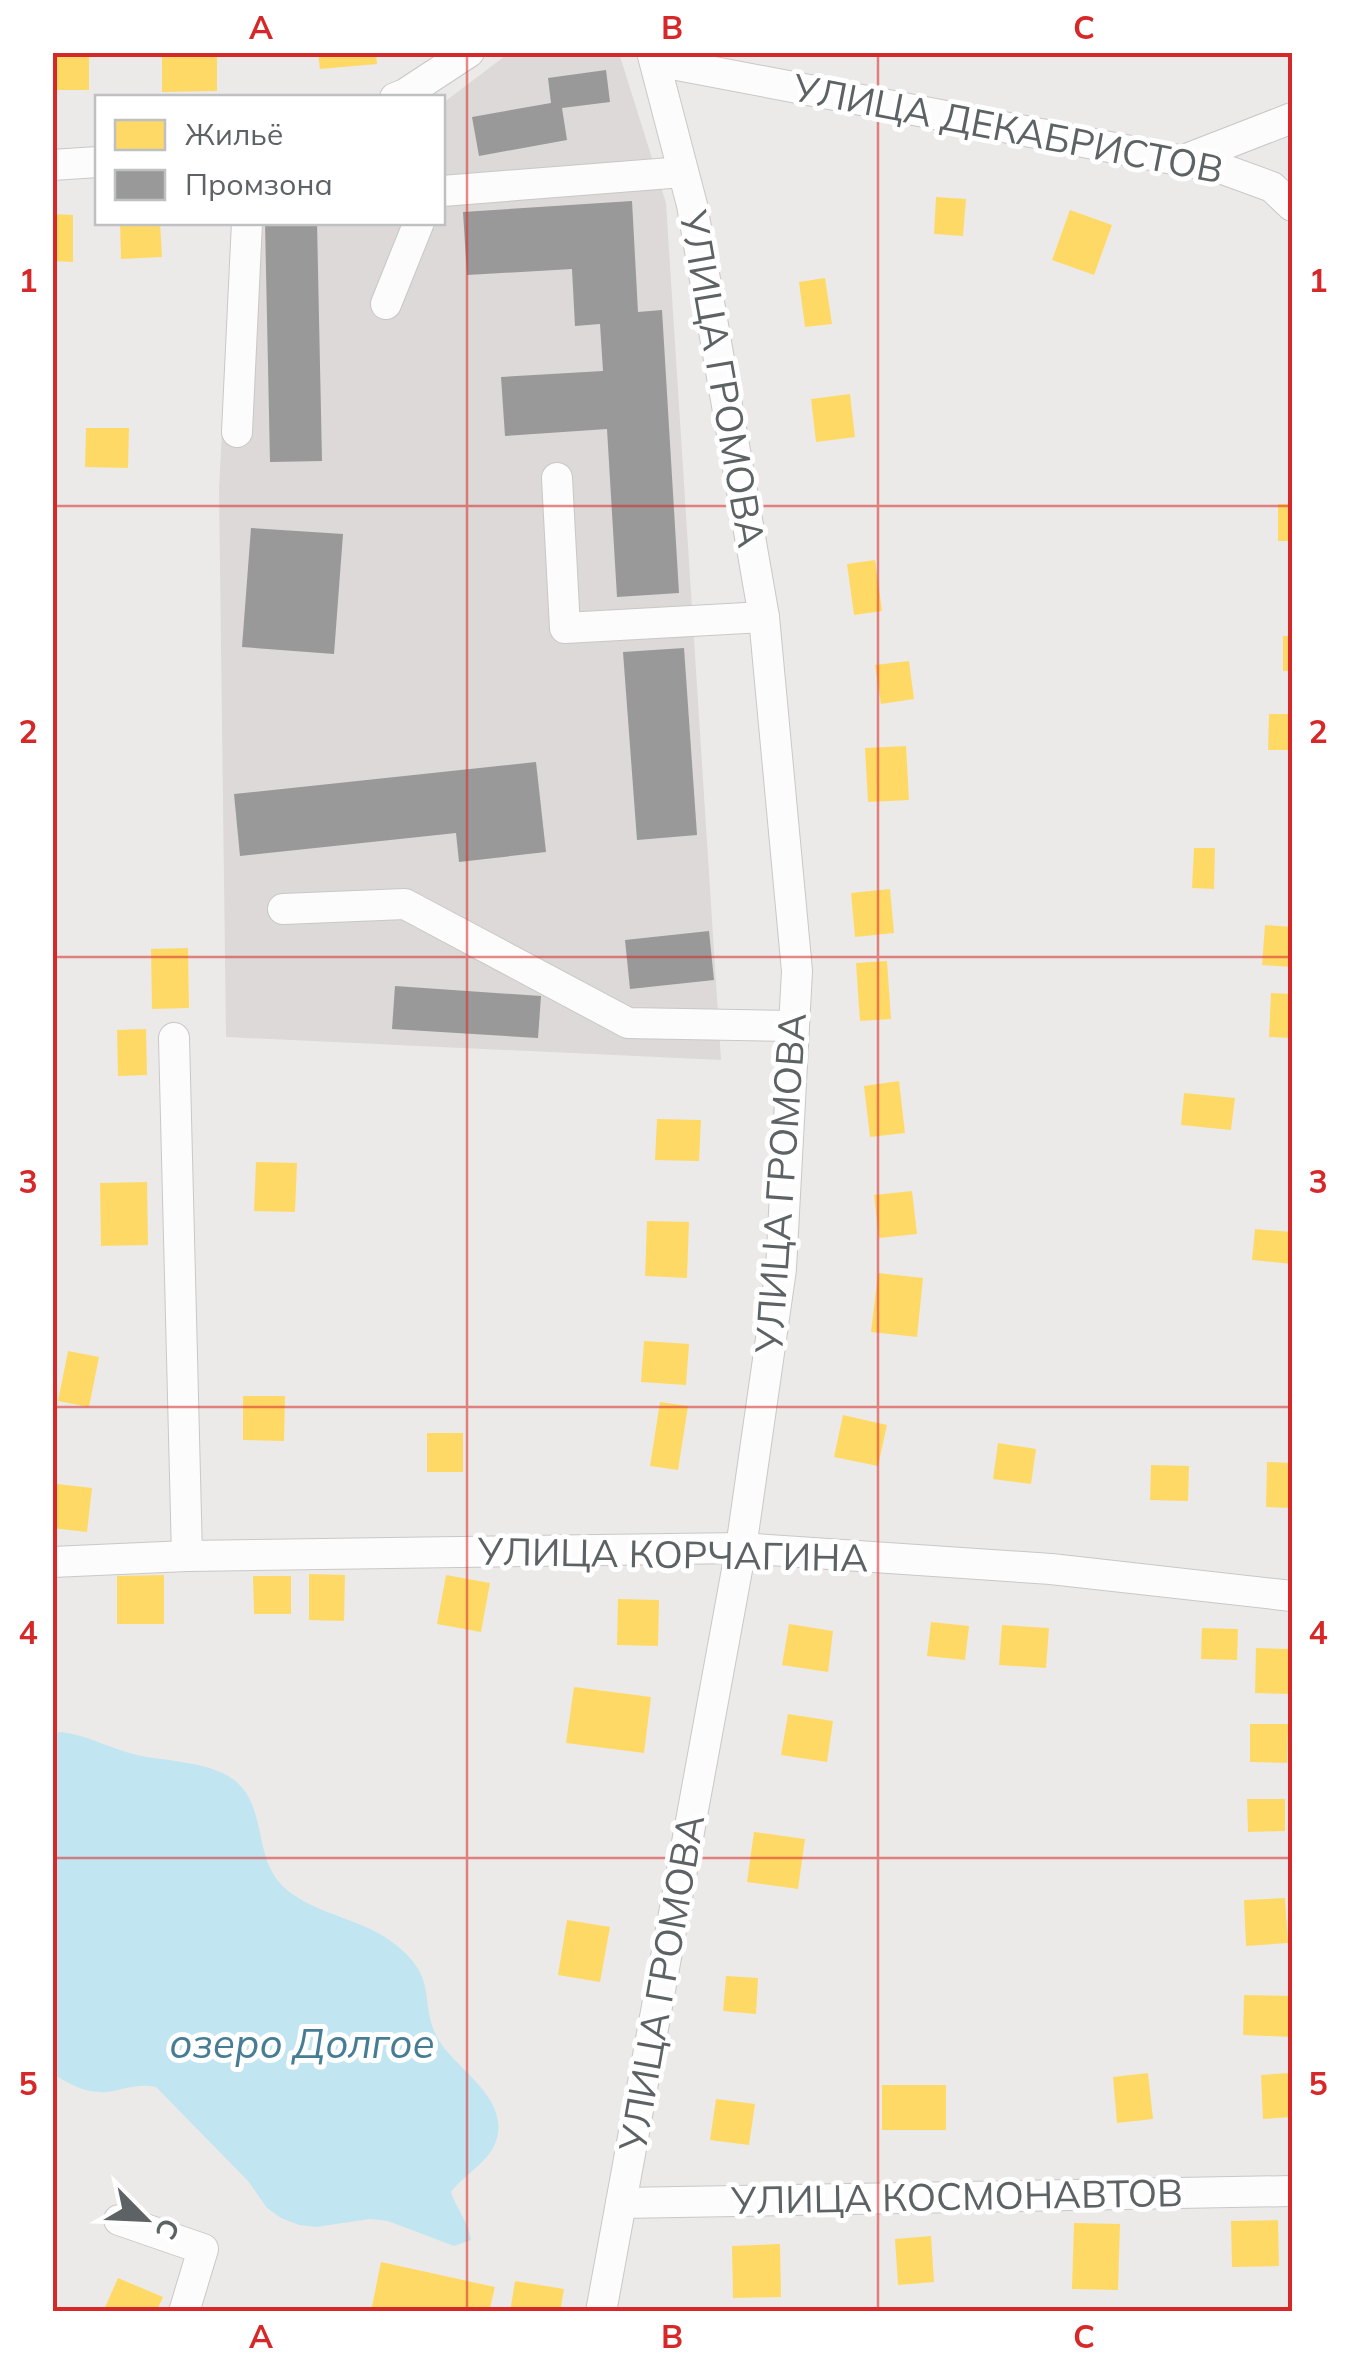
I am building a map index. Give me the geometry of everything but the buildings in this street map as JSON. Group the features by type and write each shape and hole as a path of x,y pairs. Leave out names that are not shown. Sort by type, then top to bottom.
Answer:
{"street":[{"path":"402,95 469,52"},
{"name":"УЛИЦА ДЕКАБРИСТОВ","path":"654,56 1220,168 1286,195"},
{"name":"УЛИЦА ГРОМОВА","path":"600,2312 741,1548 781,1268 796,971 764,617 692,205 654,56"},
{"path":"1181,161 1292,118"},
{"path":"52,166 95,162"},
{"path":"445,191 683,172"},
{"path":"237,432 247,225"},
{"path":"386,304 418,225"},
{"path":"558,478 566,628 764,617"},
{"path":"283,909 405,904 628,1023 794,1026"},
{"path":"174,1038 188,1556"},
{"name":"УЛИЦА КОРЧАГИНА","path":"52,1562 188,1556 741,1548 1051,1568 1292,1596"},
{"name":"УЛИЦА КОСМОНАВТОВ","path":"622,2204 1292,2191"},
{"path":"119,2220 203,2249 184,2312"}],"shaded area":[{"path":"509,53 619,53 666,203 721,1060 226,1037 219,489 233,225 445,225 445,101"}],"water":[{"name":"озеро Долгое","path":"61,1732 142,1756 195,1764 228,1776 250,1800 271,1870 287,1890 313,1906 384,1936 410,1958 423,1980 438,2039 479,2085 496,2111 498,2125 493,2148 451,2192 471,2240 454,2246 388,2221 370,2219 316,2227 281,2218 267,2208 248,2181 156,2087 92,2091 53,2074 52,1733"}]}
